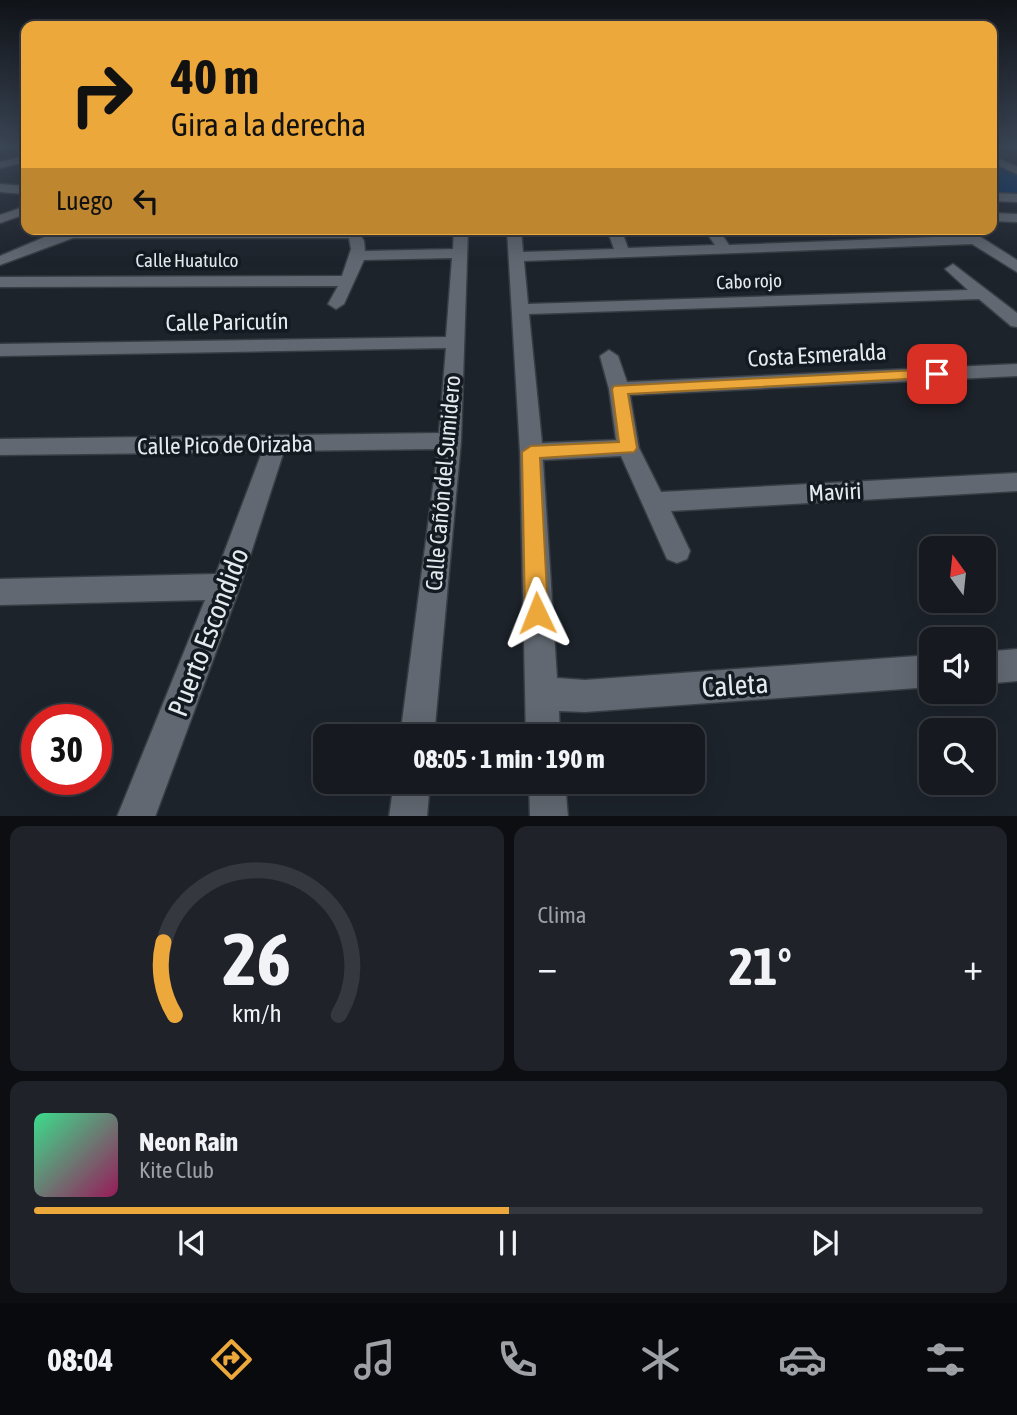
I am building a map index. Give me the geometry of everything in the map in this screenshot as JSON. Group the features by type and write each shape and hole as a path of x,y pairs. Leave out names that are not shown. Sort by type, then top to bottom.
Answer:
{"street":[{"path":"0,188 21,190"},
{"path":"997,197 1017,198"},
{"path":"0,208 21,211"},
{"path":"0,219 21,211"},
{"path":"997,217 1017,219"},
{"path":"0,261 60,236 156,235"},
{"path":"336,304 358,256 358,239 351,235"},
{"path":"514,235 531,452 542,724"},
{"path":"616,235 623,253"},
{"path":"715,235 725,249"},
{"path":"816,235 827,246"},
{"path":"967,235 1017,267"},
{"path":"516,257 974,240"},
{"path":"358,256 460,241"},
{"name":"Calle Cañón del Sumidero","path":"418,724 450,440 460,241"},
{"path":"953,269 1017,322"},
{"name":"Calle Huatulco","path":"0,282 347,281"},
{"name":"Cabo rojo","path":"519,309 980,294"},
{"name":"Calle Paricutín","path":"0,350 454,342"},
{"path":"609,356 619,389 628,448 677,551"},
{"name":"Costa Esmeralda","path":"619,389 1017,370"},
{"name":"Calle Pico de Orizaba","path":"0,447 450,440"},
{"name":"Puerto Escondido","path":"136,816 226,587 275,444"},
{"path":"531,452 628,448"},
{"name":"Maviri","path":"653,502 1017,482"},
{"path":"0,592 226,587"},
{"path":"996,667 1017,665"},
{"name":"Caleta","path":"539,694 585,696 919,672"},
{"path":"408,816 411,794"},
{"path":"548,794 549,816"}],"shaded area":[{"path":"997,186 1017,186 1017,194 997,193"}],"route":[{"path":"537,613 531,452 628,448 619,389 937,374"}]}
